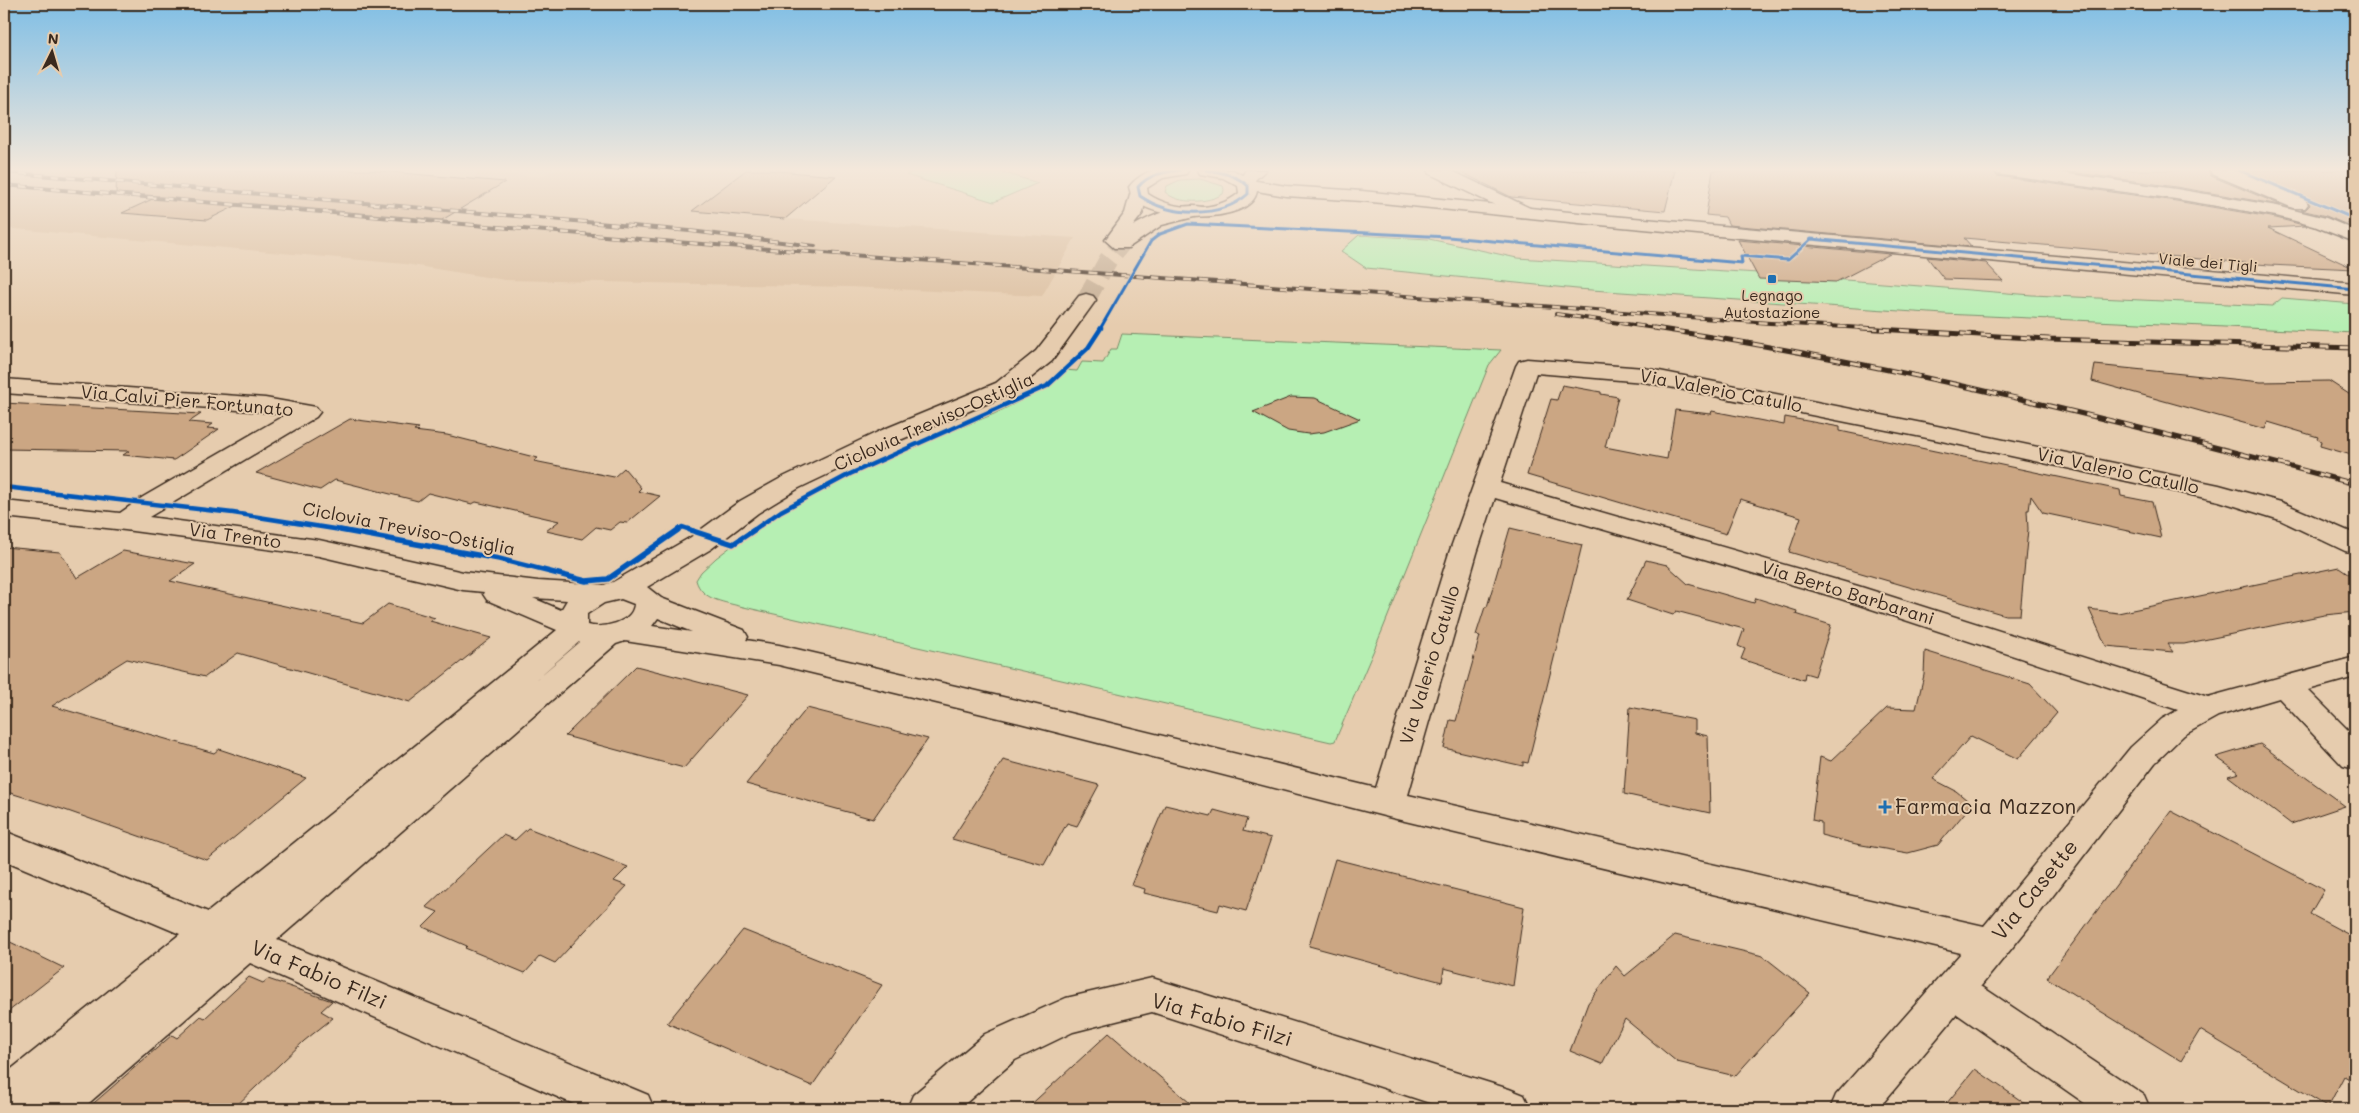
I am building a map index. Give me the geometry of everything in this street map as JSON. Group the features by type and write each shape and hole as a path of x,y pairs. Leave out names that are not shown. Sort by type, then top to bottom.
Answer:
{"street":[{"path":"1127,222 1116,235 1117,244 1146,225 1154,222"},
{"name":"Viale dei Tigli","path":"1624,222 2355,289"},
{"path":"2320,222 2355,237"},
{"path":"2341,222 2355,228"},
{"name":"Viale dei Tigli","path":"2304,284 2355,281"},
{"path":"594,631 571,616 577,607 701,543 750,508 790,483 891,435 1004,388 1044,356 1086,300"},
{"name":"Via Valerio Catullo","path":"1388,804 1463,553 1527,366 1644,374 1938,433 2209,491 2257,502 2288,513 2316,524 2355,545"},
{"name":"Via Calvi Pier Fortunato","path":"4,386 265,405 308,412 152,504 125,522"},
{"name":"Via Berto Barbarani","path":"1486,487 1848,592 2207,708"},
{"name":"Via Trento","path":"4,509 125,522 319,548 463,581 538,590 640,593 650,603 779,655"},
{"path":"4,1101 229,937 594,631 644,618 649,611 650,603 701,543"},
{"name":"Via Trento","path":"463,581 594,631 779,655"},
{"path":"779,655 1030,714 1388,804 1992,944"},
{"name":"Via Casette","path":"1852,1109 1992,944 2143,755 2173,727 2207,708 2355,667"},
{"path":"2285,685 2355,757"},
{"name":"Via Fabio Filzi","path":"4,845 229,937 633,1109"},
{"path":"50,1109 229,937"},
{"path":"1953,989 2129,1109"},
{"name":"Via Fabio Filzi","path":"928,1109 1000,1047 1066,1016 1152,996 1509,1109"}],"shaded area":[{"path":"4,222 831,222 1075,238 1042,296 850,287 505,280 405,264 4,228"}],"green space":[{"path":"1359,235 1429,239 1517,258 1758,273 2032,295 2272,306 2282,298 2355,304 2355,333 1944,314 1577,289 1366,268 1341,251"},
{"path":"1122,334 1501,350 1489,365 1382,631 1335,741 1331,742 735,605 711,598 698,586 696,580 701,572 716,558 745,536 823,487 871,464 994,414 1024,399 1064,370 1077,371 1082,362 1103,363 1111,349 1117,349"}],"building":[{"path":"1727,222 2291,222 2307,226 2268,228 2355,269 2269,265 1964,238 1972,247 1729,225"},
{"path":"2340,222 2355,222 2355,223 2345,224"},
{"path":"1738,240 1890,254 1836,282 1759,279"},
{"path":"1927,257 1986,263 2003,281 1944,279"},
{"path":"2095,365 2261,382 2329,381 2355,398 2355,456 2320,446 2321,441 2317,439 2318,437 2268,422 2265,429 2092,381"},
{"path":"1562,385 1618,397 1605,447 1667,459 1675,410 1711,414 1712,411 1784,425 1785,417 1840,427 1840,431 2120,490 2121,496 2152,502 2161,538 2043,513 2031,496 2029,510 2027,510 2028,529 2020,615 2005,615 1789,552 1801,517 1740,499 1726,534 1527,475 1551,399 1557,400"},
{"path":"1291,397 1315,398 1360,419 1324,432 1308,434 1288,431 1253,412"},
{"path":"4,403 201,414 189,422 213,424 207,428 219,429 174,460 123,455 129,451 4,449"},
{"path":"350,419 419,428 414,431 447,435 538,458 534,461 614,477 624,468 641,488 638,491 660,496 627,523 620,522 610,530 596,527 582,539 546,531 559,521 476,502 472,504 428,493 418,501 335,480 320,490 256,473"},
{"path":"1510,528 1582,545 1528,763 1523,762 1523,766 1444,748 1450,720 1456,721 1480,636 1476,635 1485,607 1487,607"},
{"path":"4,547 60,552 77,578 123,551 195,564 170,581 363,623 388,604 435,618 430,621 491,638 410,702 238,653 205,677 127,659 52,706 214,753 219,749 306,778 207,860 65,810 4,791"},
{"path":"1646,560 1667,565 1688,584 1754,603 1756,598 1797,611 1796,614 1831,625 1815,676 1805,673 1804,680 1741,659 1745,649 1738,646 1744,629 1676,611 1673,615 1627,600"},
{"path":"2339,567 2355,578 2355,612 2324,615 2184,644 2167,644 2173,652 2106,646 2089,609 2118,613"},
{"path":"1925,651 2030,684 2057,713 2018,759 1971,736 1933,779 1956,791 1972,804 1938,845 1908,853 1856,844 1821,835 1821,822 1812,820 1820,757 1831,761 1887,708 1916,709 1924,675"},
{"path":"636,666 748,695 684,768 565,736"},
{"path":"1630,707 1695,720 1695,733 1708,736 1710,813 1624,794"},
{"path":"807,708 928,739 873,819 746,784"},
{"path":"2260,744 2345,806 2291,824 2228,776 2239,773 2216,757"},
{"path":"1003,760 1099,785 1077,826 1067,823 1044,865 952,839"},
{"path":"1165,805 1211,816 1214,810 1247,819 1243,831 1271,838 1246,911 1220,904 1218,911 1144,893 1145,889 1131,885"},
{"path":"2171,811 2324,890 2310,914 2355,938 2355,1082 2344,1076 2328,1107 2200,1030 2181,1061 2047,978"},
{"path":"528,828 628,867 614,881 627,886 555,963 540,956 525,973 465,948 467,946 423,927 438,912 426,907 503,835 515,840"},
{"path":"1335,859 1524,907 1513,986 1444,968 1442,982 1309,946"},
{"path":"743,930 882,985 812,1086 667,1023"},
{"path":"1675,935 1763,956 1810,993 1735,1076 1677,1062 1625,1019 1602,1064 1570,1051 1588,1003 1616,966 1625,976"},
{"path":"4,939 64,968 4,1015"},
{"path":"249,977 263,983 268,979 332,1001 321,1011 333,1018 304,1041 233,1109 87,1109 172,1035 177,1038 201,1016 205,1018"},
{"path":"1109,1033 1197,1109 1026,1109"},
{"path":"1975,1069 2033,1109 1942,1109"}],"tunnel":[{"path":"1086,300 1108,260 1121,244"}],"railway":[{"path":"439,222 675,242 1770,323 1882,329"},
{"path":"585,222 690,231 815,246"},
{"path":"1556,314 1662,329"},
{"path":"1654,328 1743,342 1919,376 2181,438 2355,484"},
{"path":"1861,328 2049,339 2355,348"}],"cycle path":[{"name":"Ciclovia Treviso-Ostiglia","path":"4,487 233,513 314,525 499,559 586,581 608,579 682,527 733,544 781,511 850,474 1047,386 1088,348 1111,313 1151,241 1160,234 1188,224 1448,237 1742,263 1741,256 1788,260 1811,239 2355,289"}],"place":[{"name":"Legnago Autostazione","path":"1772,279"},
{"name":"Farmacia Mazzon","path":"1885,807"}]}
